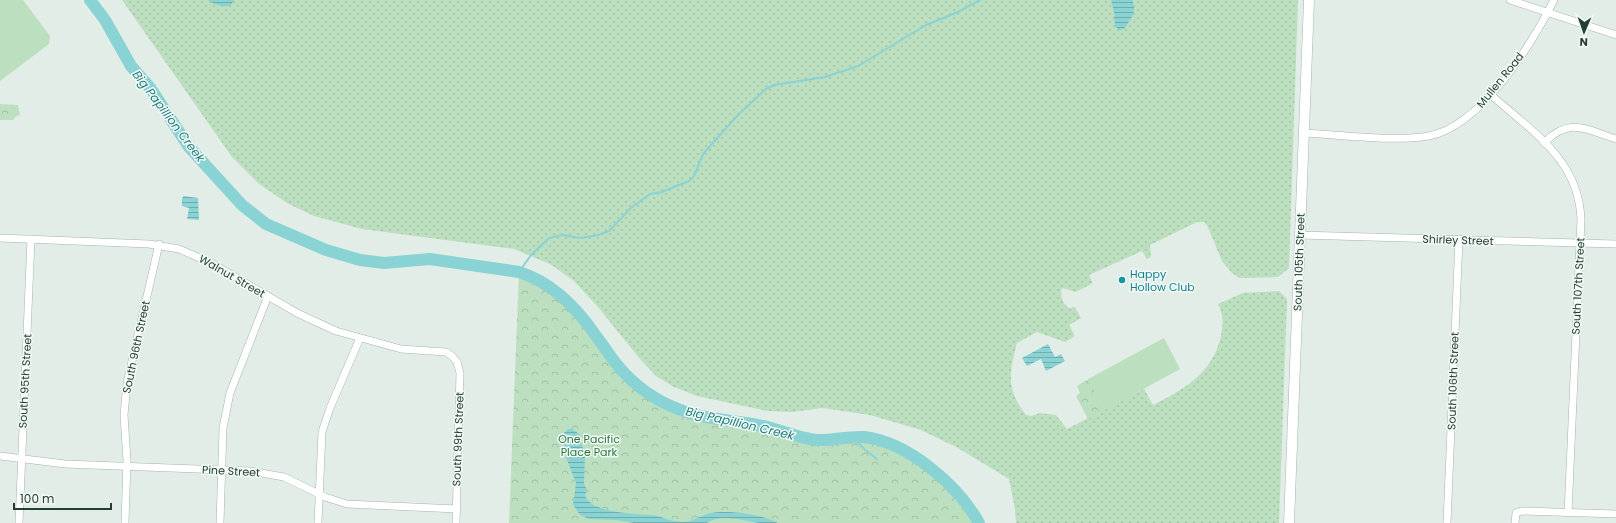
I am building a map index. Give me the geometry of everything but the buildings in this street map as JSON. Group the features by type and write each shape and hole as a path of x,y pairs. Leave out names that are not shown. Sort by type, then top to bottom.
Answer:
{"street":[{"name":"South 105th Street","path":"1289,523 1309,0"},
{"path":"1510,0 1616,35"},
{"name":"Mullen Road","path":"1304,133 1399,138 1430,136 1445,131 1462,121 1476,110 1490,94 1522,52 1554,0"},
{"name":"South 107th Street","path":"1490,94 1559,158 1570,174 1579,198 1581,220 1568,513"},
{"path":"1544,143 1558,130 1575,126 1616,139"},
{"name":"Shirley Street","path":"1300,235 1616,244"},
{"name":"Walnut Street","path":"0,238 159,244 179,249 202,258 316,322 360,338 401,349 438,350 454,358"},
{"name":"South 95th Street","path":"19,523 32,239"},
{"name":"South 106th Street","path":"1447,523 1459,240"},
{"name":"South 96th Street","path":"125,523 127,467 124,415 127,383 159,244"},
{"path":"220,523 224,428 230,392 268,296"},
{"path":"318,523 320,448 324,425 360,338"},
{"name":"South 99th Street","path":"454,358 460,372 456,523"},
{"name":"Pine Street","path":"0,456 66,464 250,471 274,474 293,481 318,494 338,502 355,505 456,509"},
{"path":"1515,523 1516,513 1521,511 1616,514"}],"green space":[{"path":"0,0 23,0 50,36 49,44 0,81"},
{"name":"Happy Hollow Club","path":"122,0 1298,0 1289,268 1278,277 1239,278 1231,272 1222,261 1207,225 1204,222 1197,222 1150,245 1151,257 1147,259 1142,251 1089,275 1093,283 1076,292 1062,288 1061,297 1063,302 1069,308 1075,307 1081,318 1069,325 1075,336 1065,342 1037,332 1017,343 1011,373 1012,389 1026,415 1031,416 1040,413 1056,415 1067,429 1144,389 1153,405 1186,386 1204,370 1211,360 1217,349 1222,328 1222,316 1218,304 1243,293 1279,291 1287,299 1279,523 1016,523 1015,509 1009,479 958,448 921,430 870,415 822,408 793,412 767,411 697,396 674,387 656,376 574,281 550,264 514,249 362,229 314,216 287,203 258,183 232,157"},
{"path":"0,104 18,105 20,115 16,116 13,120 0,120"},
{"name":"One Pacific Place Park","path":"519,272 542,282 572,306 625,374 646,392 661,401 689,413 763,426 809,439 822,440 864,437 898,447 914,456 945,480 970,509 979,523 509,523"},
{"path":"1164,338 1180,369 1105,410 1088,379"},
{"path":"1089,379 1105,410 1088,419 1076,396 1080,393 1077,386"}],"water":[{"path":"208,0 234,0 231,5 222,6 216,5"},
{"path":"1111,0 1132,0 1134,4 1134,12 1124,29 1119,30 1115,26"},
{"path":"184,196 198,198 199,220 187,219 189,208 182,206 182,198"},
{"path":"1048,344 1055,357 1061,354 1065,361 1046,371 1041,359 1027,366 1022,358"},
{"path":"568,429 572,429 579,434 585,456 584,483 587,491 585,495 589,502 596,506 606,510 657,516 678,522 688,522 707,514 733,512 763,517 778,523 759,523 739,519 719,518 707,523 634,523 616,520 589,519 580,515 573,505 576,483 567,460 563,442 563,434"}],"waterway":[{"name":"Big Papillion Creek","path":"90,0 105,20 131,66 151,89 189,147 242,205 266,224 326,250 360,260 384,263 430,259 519,272 531,276 552,289 572,306 625,374 646,392 661,401 689,413 763,426 809,439 822,440 864,437 898,447 914,456 945,480 970,509 979,523"},
{"path":"519,272 531,255 549,238 562,235 581,238 598,235 609,231 631,208 650,194 662,192 689,181 694,176 703,154 738,115 766,89 774,85 825,77 858,66 926,25 958,12 980,0"},
{"path":"853,437 864,449 877,459"}],"place":[{"name":"Happy Hollow Club","path":"1122,280"}]}
